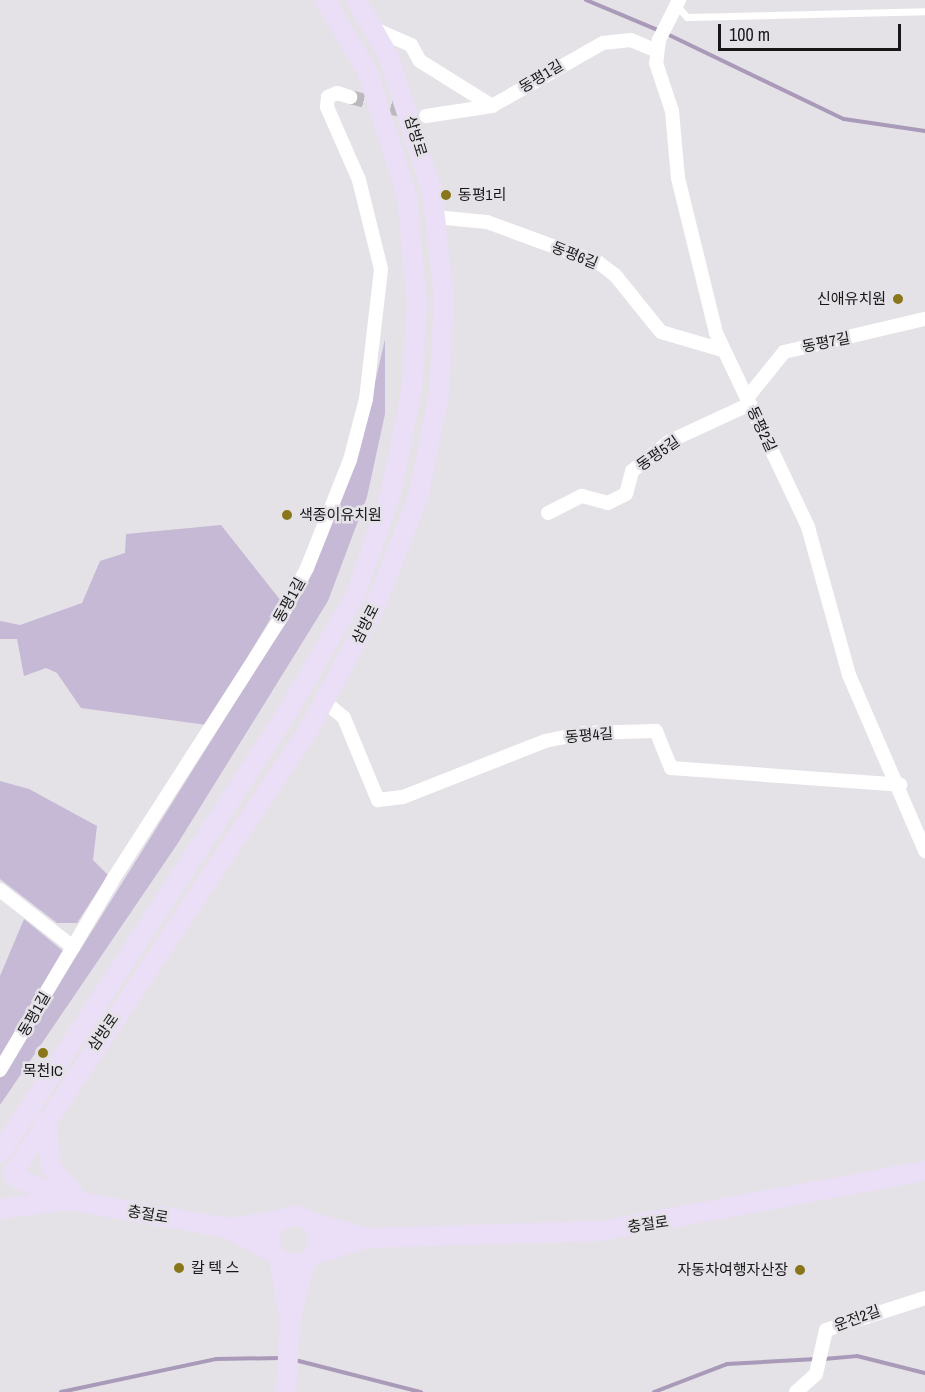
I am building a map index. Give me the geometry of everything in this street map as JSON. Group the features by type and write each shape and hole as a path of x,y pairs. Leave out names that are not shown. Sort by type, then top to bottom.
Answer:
{"street":[{"name":"삼방로","path":"0,1153 23,1114 287,713 356,594 391,493 412,389 416,326 407,196 367,71 324,0"},
{"name":"삼방로","path":"0,1209 14,1196 9,1171 46,1120 324,701 375,607 418,498 439,394 444,297 435,217 414,124 372,28 356,0"},
{"path":"657,45 676,6"},
{"path":"372,28 411,45 420,61 492,106"},
{"name":"동평1길","path":"426,116 492,106 603,43 631,40 657,45"},
{"name":"동평2길","path":"657,45 658,78 672,111 678,178 722,350 808,527 849,675 900,785 925,851"},
{"name":"동평1길","path":"0,1070 73,946 279,619 307,568 350,460 370,376 381,269 359,180 327,107 328,97 350,97"},
{"name":"동평6길","path":"435,217 487,222 598,263 615,275 661,332 722,350"},
{"name":"동평7길","path":"748,401 784,352 925,319"},
{"name":"동평5길","path":"548,513 582,496 608,503 626,494 632,471 670,441 748,401"},
{"name":"동평4길","path":"324,701 344,718 378,800 403,797 545,741 585,733 656,731 671,768 900,785"},
{"path":"0,890 73,946"},
{"path":"0,1132 23,1114"},
{"path":"46,1120 51,1167 74,1201"},
{"name":"충절로","path":"9,1171 74,1201 227,1228 283,1220"},
{"name":"충절로","path":"309,1258 367,1238 601,1231 925,1171"},
{"name":"충절로","path":"0,1209 74,1201"},
{"path":"286,1392 290,1321 309,1258 318,1237 308,1221 283,1220 271,1234 290,1321"},
{"name":"충절로","path":"308,1221 367,1238"},
{"name":"충절로","path":"227,1228 276,1256"},
{"path":"276,1256 309,1258"},
{"name":"운전2길","path":"796,1392 808,1385 818,1368 826,1330 925,1298"}],"lane":[{"path":"676,6 687,17 925,11"}],"shaded area":[{"path":"385,339 385,414 367,497 328,601 178,843 0,1105 0,1078 266,653 360,448"},
{"path":"221,525 281,601 207,725 81,708 57,673 46,668 24,676 17,639 0,639 0,621 20,625 82,603 100,561 125,553 126,534"},
{"path":"0,781 29,789 97,826 93,860 108,875 77,923 57,923 0,879"},
{"path":"24,919 63,951 0,1060 0,976"}],"waterway":[{"path":"586,0 660,31"},
{"path":"667,34 844,119 925,131"},
{"path":"824,1359 857,1356 925,1373"},
{"path":"61,1392 216,1359 282,1358"},
{"path":"654,1392 727,1364 816,1359"},
{"path":"295,1360 421,1392"}],"tunnel":[{"path":"350,97 412,113"}],"place":[{"name":"동평1리","path":"446,195"},
{"name":"신애유치원","path":"898,299"},
{"name":"색종이유치원","path":"287,515"},
{"name":"목천IC","path":"43,1053"},
{"name":"칼 텍 스","path":"179,1268"},
{"name":"자동차여행자산장","path":"800,1270"}]}
